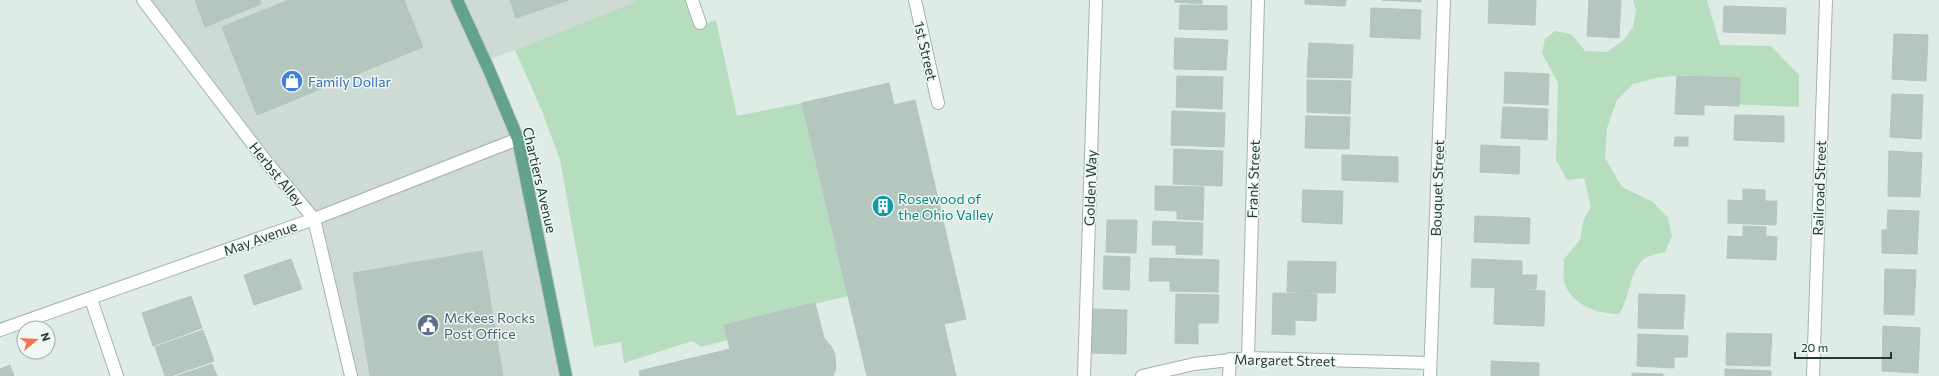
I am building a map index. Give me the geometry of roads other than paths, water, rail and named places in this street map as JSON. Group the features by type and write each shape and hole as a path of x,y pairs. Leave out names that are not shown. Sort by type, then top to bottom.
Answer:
{"main road":[{"name":"Chartiers Avenue","path":"457,0 489,70 518,140 566,376"}],"street":[{"name":"Herbst Alley","path":"143,0 265,160 314,219 351,376"},
{"path":"692,0 700,23"},
{"name":"1st Street","path":"915,0 938,103"},
{"name":"Golden Way","path":"1084,376 1096,0"},
{"name":"Frank Street","path":"1248,358 1258,0"},
{"name":"Bouquet Street","path":"1430,376 1444,0"},
{"name":"Railroad Street","path":"1813,376 1826,0"},
{"name":"May Avenue","path":"0,330 314,219 518,140"},
{"path":"91,299 117,376"},
{"name":"Margaret Street","path":"1142,376 1194,364 1248,358 1430,363"},
{"path":"1229,376 1230,359"}],"place":[{"name":"Family Dollar","path":"292,81"},
{"name":"Rosewood of the Ohio Valley","path":"883,206"},
{"name":"McKees Rocks Post Office","path":"428,325"}]}
